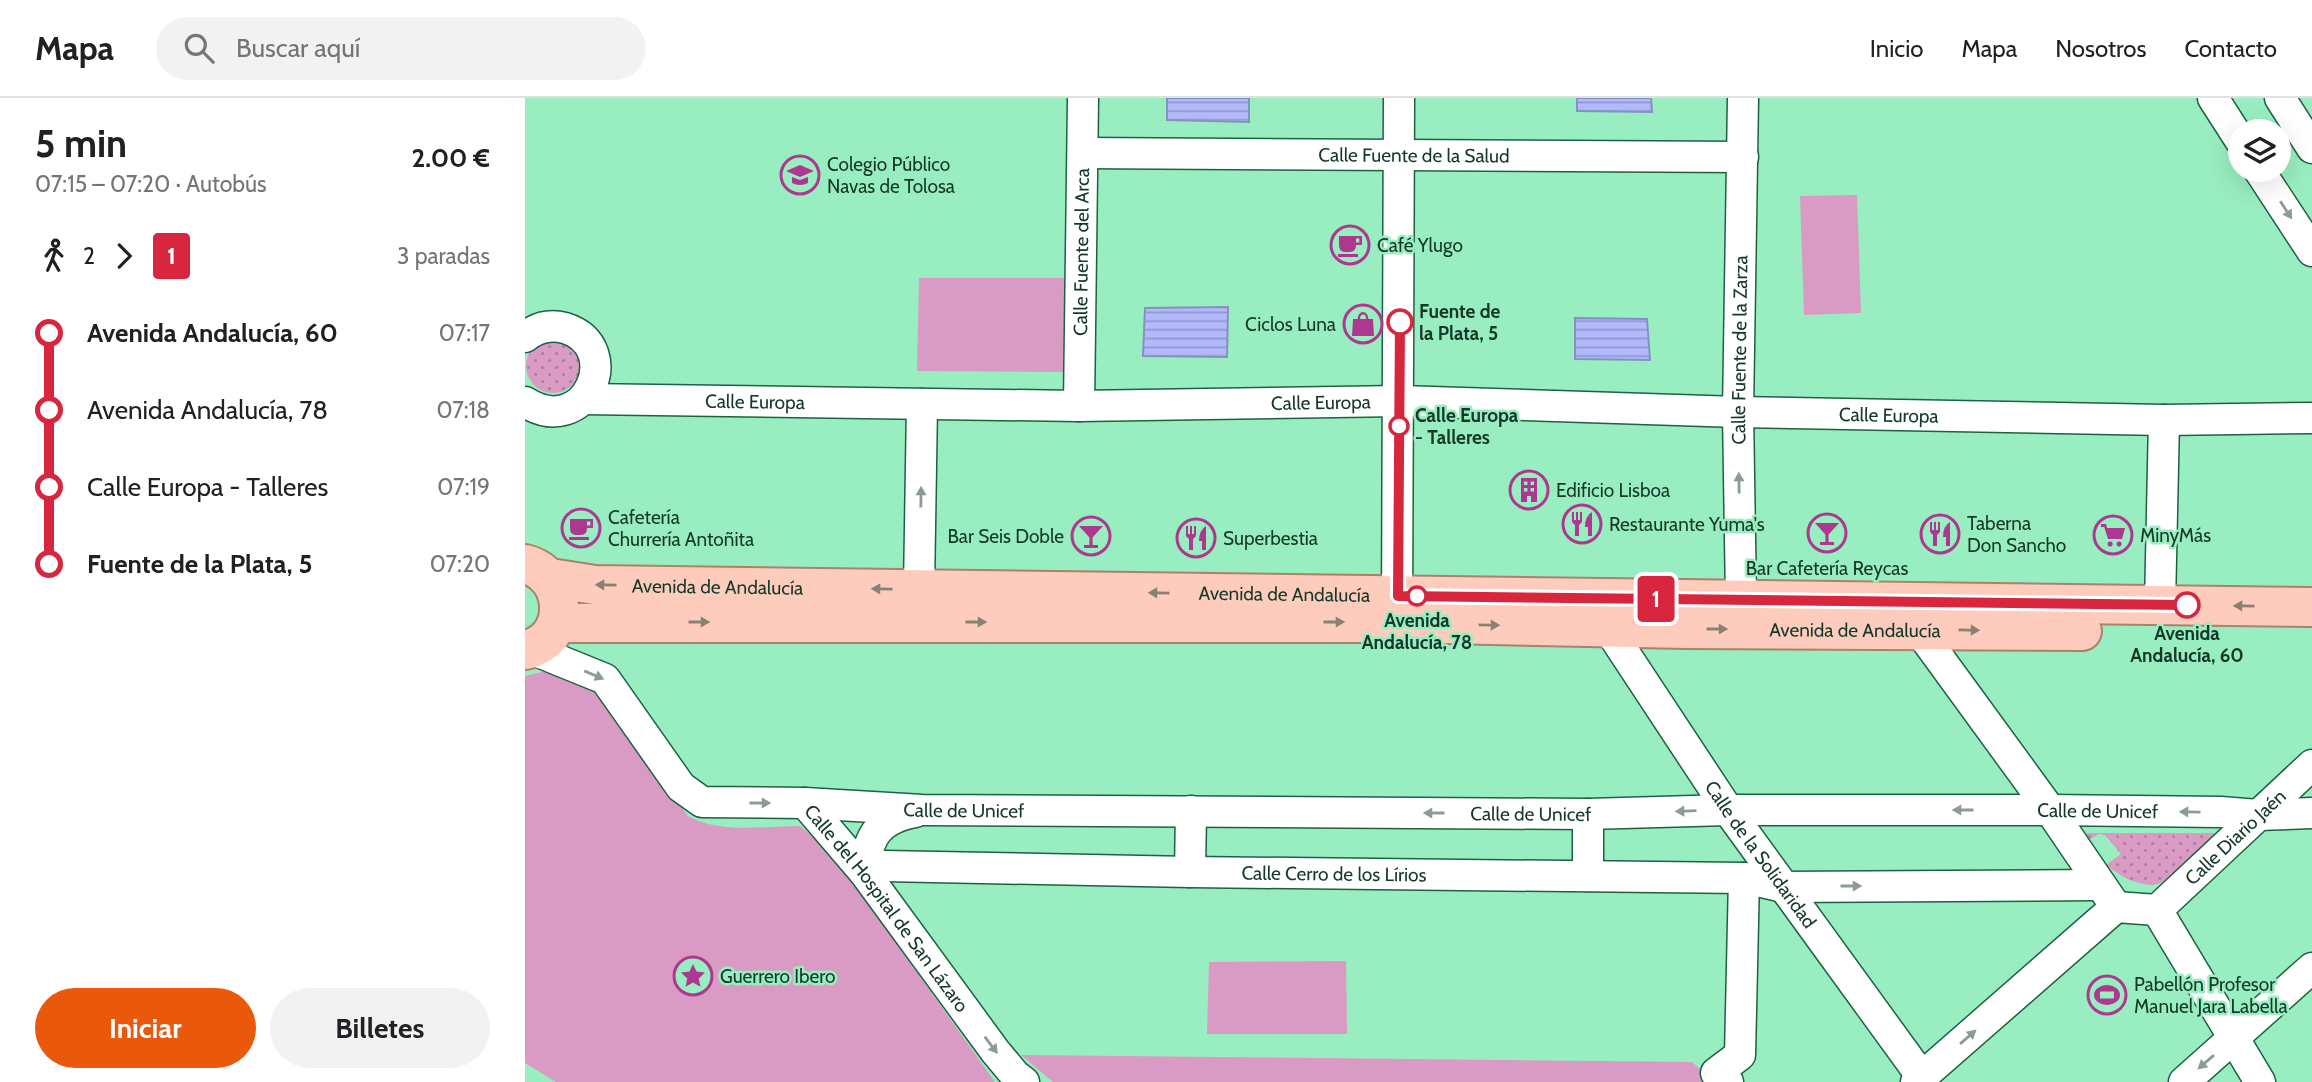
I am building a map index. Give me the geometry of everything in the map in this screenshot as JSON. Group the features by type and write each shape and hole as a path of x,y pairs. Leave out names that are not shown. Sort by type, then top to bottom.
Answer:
{"main road":[{"name":"Avenida de Andalucía","path":"537,571 595,585 919,590 1398,609 1608,628 2312,633"},
{"path":"537,571 559,599 538,640"},
{"name":"Avenida de Andalucía","path":"538,640 1398,609 1741,600 2312,607"}],"street":[{"name":"Calle Fuente del Arca","path":"1079,406 1083,98"},
{"path":"1398,609 1399,98"},
{"name":"Calle Fuente de la Zarza","path":"1741,600 1738,412 1742,98"},
{"path":"2213,98 2228,121"},
{"path":"2280,98 2312,148"},
{"name":"Calle Fuente de la Salud","path":"1083,153 1743,157"},
{"path":"2267,182 2312,251"},
{"path":"525,402 547,412 561,412 583,399 595,376 591,349 583,338 572,330 559,326 528,328"},
{"name":"Calle Europa","path":"583,399 1079,406 1400,401 1738,412 2164,420 2312,418"},
{"path":"919,590 922,404"},
{"path":"2160,605 2164,420"},
{"name":"Calle de la Solidaridad","path":"1608,628 1728,810 1919,1080"},
{"path":"1918,629 2050,810 2108,896 1919,1080"},
{"name":"Calle del Hospital de San Lázaro","path":"538,640 605,679 681,787 702,802 805,803 874,869 995,1051 1024,1082"},
{"name":"Calle Diario Jaén","path":"2157,910 2312,765"},
{"name":"Calle de Unicef","path":"805,803 922,810 1588,814 1728,810 2050,810 2221,812 2258,815 2312,813"},
{"path":"874,869 866,852 876,831 894,816 922,810"},
{"path":"1190,873 1191,811"},
{"path":"1588,814 1588,876"},
{"name":"Calle Cerro de los Lírios","path":"874,869 1744,878 1783,887 2108,896 2157,910"},
{"path":"1722,1077 1740,1055 1744,878"},
{"path":"2157,910 2260,1082"},
{"path":"2184,1082 2312,968"}],"shaded area":[{"path":"1857,195 1861,313 1804,315 1800,196"},
{"path":"919,278 1066,278 1069,372 917,371"},
{"path":"553,339 572,347 580,366 572,385 553,393 534,385 526,366 534,347"},
{"path":"546,671 586,679 688,816 701,822 728,827 800,826 834,856 995,1082 556,1082 525,1063 525,676"},
{"path":"2214,833 2215,837 2170,877 2151,885 2131,880 2106,865 2121,854 2105,835 2099,834 2089,840 2085,834"},
{"path":"1346,961 1347,1034 1207,1034 1209,962"},
{"path":"1021,1055 1692,1062 1714,1082 1053,1082"}],"water":[{"path":"1167,98 1249,98 1249,122 1167,120"},
{"path":"1577,98 1651,98 1652,112 1577,111"},
{"path":"1228,307 1227,357 1143,356 1145,308"},
{"path":"1575,318 1647,319 1650,360 1575,359"}],"bus line":[{"name":"1","path":"1400,322 1398,596 2187,605"}],"place":[{"name":"Colegio Público Navas de Tolosa","path":"800,175"},
{"name":"Café Ylugo","path":"1350,245"},
{"name":"Fuente de la Plata, 5","path":"1400,322"},
{"name":"Ciclos Luna","path":"1363,324"},
{"name":"Calle Europa - Talleres","path":"1399,426"},
{"name":"Edificio Lisboa","path":"1529,490"},
{"name":"Restaurante Yuma's","path":"1582,524"},
{"name":"Cafetería Churrería Antoñita","path":"581,528"},
{"name":"Bar Cafetería Reycas","path":"1827,533"},
{"name":"Taberna Don Sancho","path":"1940,534"},
{"name":"MinyMás","path":"2113,535"},
{"name":"Bar Seis Doble","path":"1091,536"},
{"name":"Superbestia","path":"1196,538"},
{"name":"Avenida Andalucía, 78","path":"1417,596"},
{"name":"Avenida Andalucía, 60","path":"2187,605"},
{"name":"Guerrero Ibero","path":"693,976"},
{"name":"Pabellón Profesor Manuel Jara Labella","path":"2107,995"}]}
